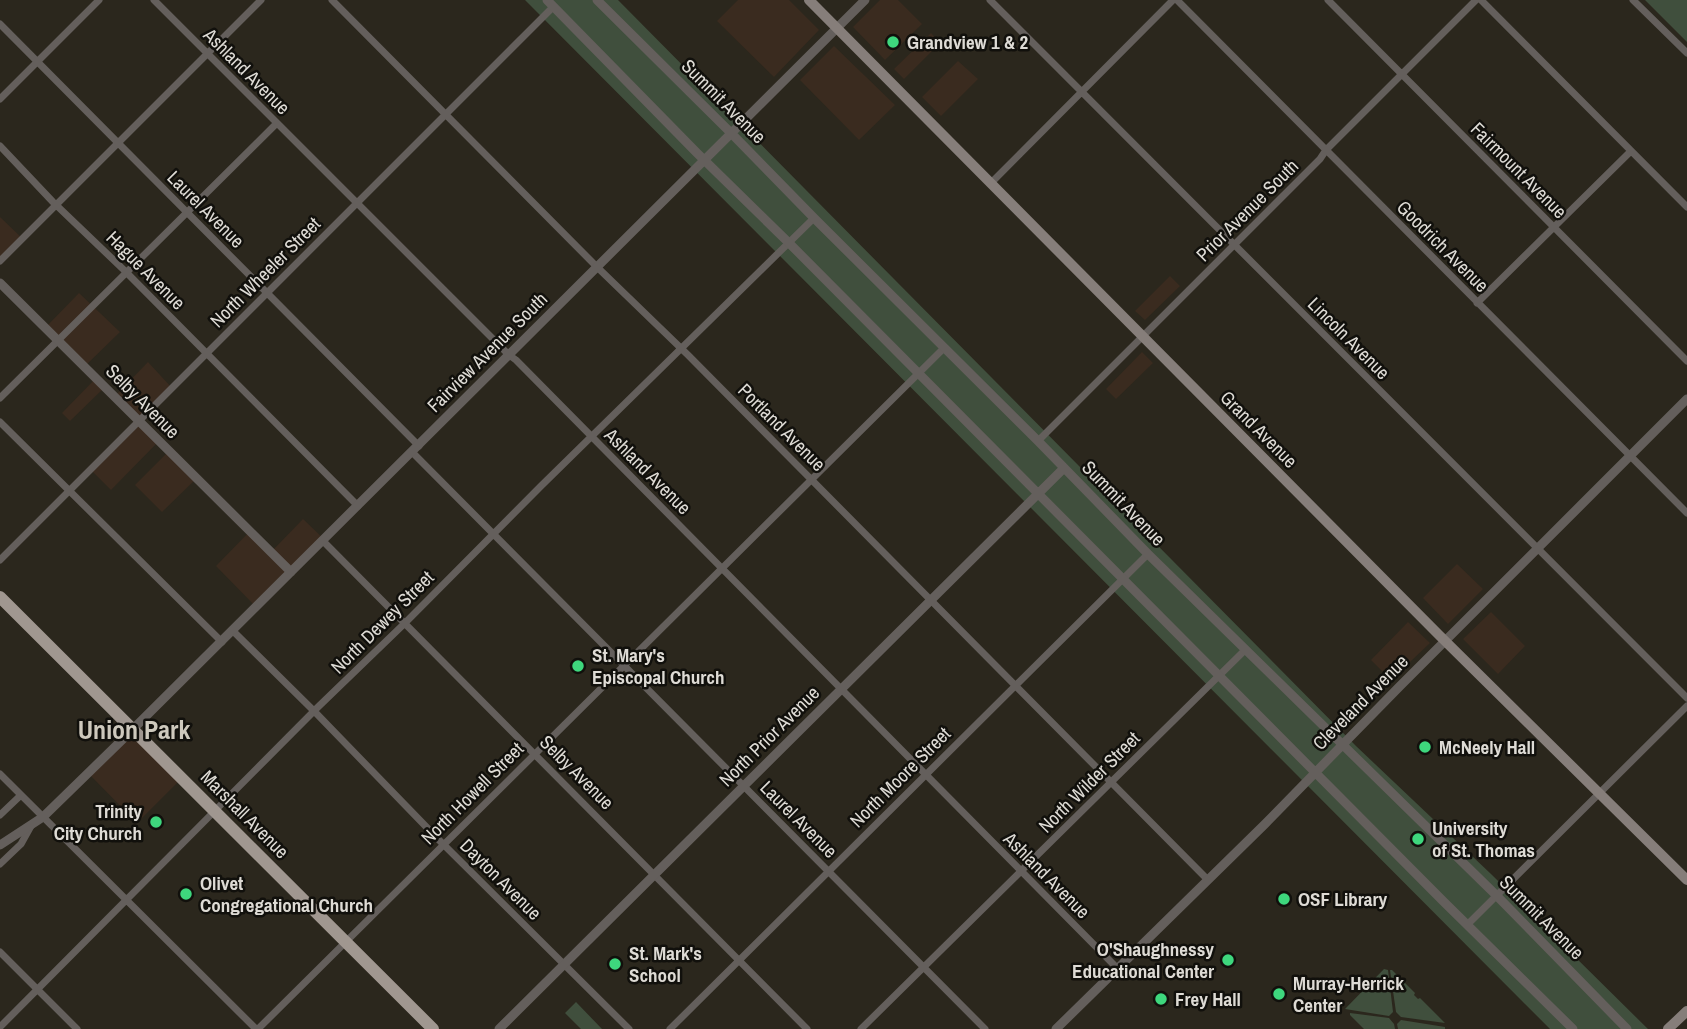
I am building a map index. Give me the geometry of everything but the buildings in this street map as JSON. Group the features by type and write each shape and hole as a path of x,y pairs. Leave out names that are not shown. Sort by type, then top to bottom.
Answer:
{"main road":[{"name":"Grand Avenue","path":"809,0 1445,641 1687,880"},
{"name":"Marshall Avenue","path":"0,597 433,1029"},
{"path":"1668,1029 1687,1011"}],"street":[{"path":"0,99 99,0"},
{"name":"Ashland Avenue","path":"154,0 516,360 1117,968"},
{"path":"0,261 261,0"},
{"name":"Portland Avenue","path":"332,0 1207,879"},
{"name":"Summit Avenue","path":"597,0 1148,554 1496,895 1628,1029"},
{"name":"Fairview Avenue South","path":"0,845 43,817 134,729 864,0"},
{"name":"Lincoln Avenue","path":"990,0 1687,698"},
{"path":"991,183 1175,0"},
{"name":"Goodrich Avenue","path":"1175,0 1687,513"},
{"name":"Fairmount Avenue","path":"1328,0 1687,361"},
{"path":"1479,0 1687,207"},
{"name":"Prior Avenue South","path":"1038,441 1402,74 1479,0"},
{"path":"1633,0 1687,53"},
{"path":"550,4 1573,1029"},
{"name":"North Wheeler Street","path":"0,559 446,114 550,4"},
{"name":"Laurel Avenue","path":"0,24 267,292 493,533 985,1029"},
{"path":"0,398 277,123"},
{"name":"Hague Avenue","path":"0,146 358,506"},
{"path":"1477,303 1631,151"},
{"name":"North Dewey Street","path":"0,1027 493,533 814,218"},
{"name":"Selby Avenue","path":"0,284 291,572"},
{"name":"North Howell Street","path":"257,1029 944,348"},
{"name":"Cleveland Avenue","path":"1056,1029 1265,824 1687,400"},
{"path":"0,422 222,642"},
{"name":"North Prior Avenue","path":"499,1029 1064,468"},
{"name":"Selby Avenue","path":"323,541 807,1029"},
{"name":"North Moore Street","path":"670,1029 1148,554"},
{"name":"Dayton Avenue","path":"233,631 629,1029"},
{"name":"North Wilder Street","path":"861,1029 1245,650"},
{"path":"1467,925 1687,706"},
{"path":"0,774 257,1029"},
{"path":"0,816 21,795"},
{"path":"0,864 21,844 31,825"},
{"path":"0,953 77,1029"}],"shaded area":[{"path":"738,0 789,0 819,30 774,77 717,21"},
{"path":"880,0 898,0 922,24 885,60 853,27"},
{"path":"931,33 940,43 904,79 894,69"},
{"path":"834,46 895,105 859,140 800,80"},
{"path":"958,61 978,79 941,116 922,97"},
{"path":"0,217 23,239 0,261"},
{"path":"1170,276 1180,286 1145,320 1135,311"},
{"path":"79,293 120,332 83,368 44,329"},
{"path":"1142,352 1153,363 1116,399 1106,389"},
{"path":"148,362 172,388 140,421 159,441 111,490 91,470 139,421 115,396"},
{"path":"96,378 105,387 70,421 62,413"},
{"path":"169,451 197,478 162,512 135,485"},
{"path":"303,519 325,540 257,608 216,566 252,529 273,550"},
{"path":"1457,564 1483,589 1448,624 1423,598"},
{"path":"1491,612 1525,646 1498,674 1463,639"},
{"path":"1408,622 1430,643 1391,680 1371,660"},
{"path":"135,728 184,776 137,823 89,774"}],"green space":[{"path":"525,0 618,0 1356,746 1648,1029 1550,1029"},
{"path":"1645,0 1687,0 1687,42"},
{"path":"1384,969 1388,970 1393,1012 1389,1016 1345,1009"},
{"path":"1390,970 1445,1023 1401,1017 1396,1012"},
{"path":"576,1002 602,1029 581,1029 565,1013"},
{"path":"1350,1013 1389,1018 1395,1029 1364,1029"},
{"path":"1401,1020 1445,1029 1398,1029 1397,1024"}],"place":[{"name":"Grandview 1 & 2","path":"893,42"},
{"name":"St. Mary's Episcopal Church","path":"578,666"},
{"name":"McNeely Hall","path":"1425,747"},
{"name":"Trinity City Church","path":"156,822"},
{"name":"University of St. Thomas","path":"1418,839"},
{"name":"Olivet Congregational Church","path":"186,894"},
{"name":"OSF Library","path":"1284,899"},
{"name":"O'Shaughnessy Educational Center","path":"1228,960"},
{"name":"St. Mark's School","path":"615,964"},
{"name":"Murray-Herrick Center","path":"1279,994"},
{"name":"Frey Hall","path":"1161,999"}],"district":[{"name":"Union Park","path":"134,729"}]}
